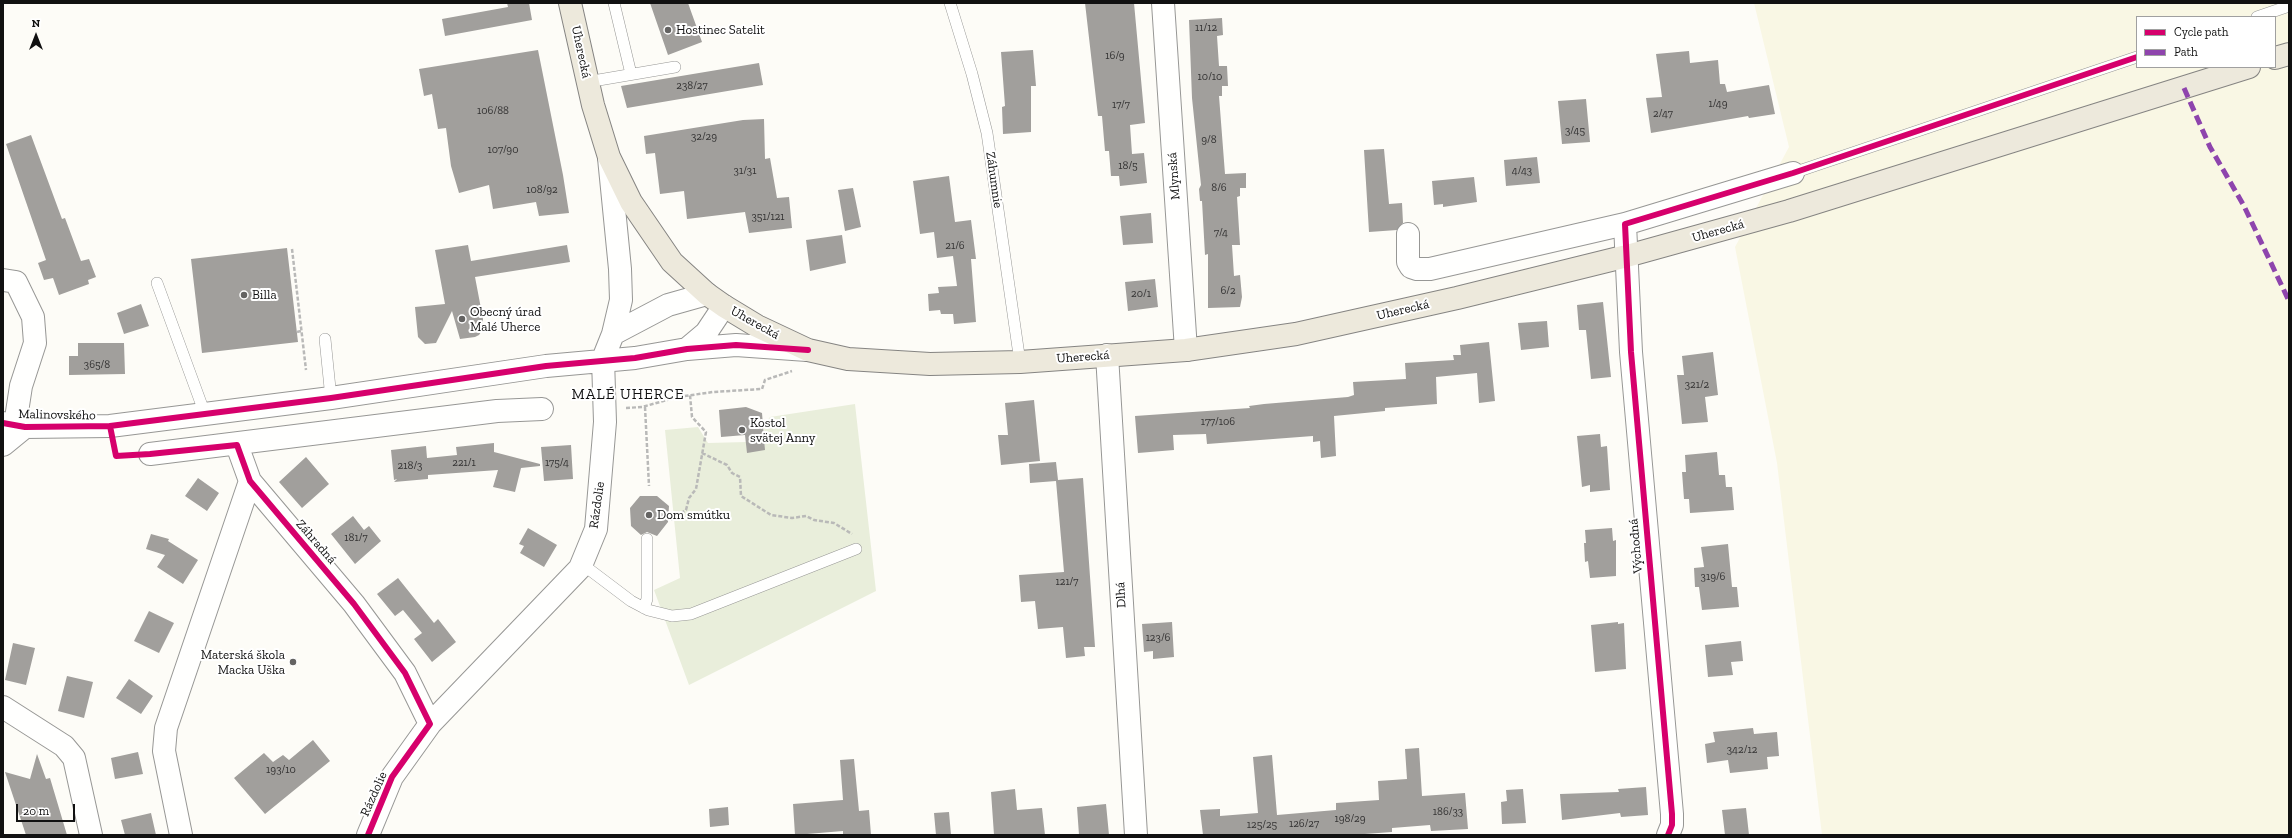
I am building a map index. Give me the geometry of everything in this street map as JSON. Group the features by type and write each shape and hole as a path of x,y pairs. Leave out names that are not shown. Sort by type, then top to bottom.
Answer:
{"main road":[{"name":"Uherecká","path":"570,3 587,82 609,157 621,185 654,239 672,262 716,300 757,326 804,359 848,359 930,364 1020,362 1186,350 1296,334 1457,298 1627,256 1789,211 2246,68"},
{"path":"2276,58 2289,54"}],"street":[{"name":"Mlynská","path":"1163,3 1186,350"},
{"path":"604,359 613,334 621,300 609,157"},
{"path":"1408,234 1408,262 1411,267 1417,269 1430,269 1625,224 1793,173"},
{"name":"Východná","path":"1625,224 1632,360 1672,814 1668,835"},
{"path":"3,280 16,282 33,317 35,343 21,386 14,425 3,445"},
{"path":"613,334 668,305 716,300 706,333 687,349"},
{"name":"Malinovského","path":"14,425 110,426 332,398 604,359 635,358 687,349 736,345 804,359"},
{"name":"Dlhá","path":"1107,355 1136,835"},
{"name":"Rázdolie","path":"368,835 392,777 430,724 582,564 596,529 600,494 605,422 604,359"},
{"path":"150,454 237,445 497,411 542,409"},
{"name":"Záhradná","path":"237,445 250,481 354,604 405,673 430,724"},
{"path":"181,835 164,751 166,728 250,481"},
{"path":"3,707 64,746 74,758 91,835"}],"lane":[{"path":"614,3 631,74"},
{"name":"Záhumnie","path":"950,3 972,74 987,133 1020,362"},
{"path":"2260,16 2289,6"},
{"path":"1793,173 2136,57"},
{"path":"587,82 675,67"},
{"path":"157,283 205,414"},
{"path":"326,339 332,398"},
{"path":"644,608 647,599 648,539"},
{"path":"582,564 631,601 644,608 672,616 691,614 856,549"}],"path":[{"path":"292,249 306,370"},
{"path":"297,332 301,331"},
{"path":"623,408 645,406 690,395 762,389 765,380 804,359"},
{"path":"671,520 686,510 689,498 696,489 706,432 692,417 690,395"},
{"path":"645,406 648,486"},
{"path":"110,426 116,456 150,454"},
{"path":"702,453 727,465 732,473 740,478 741,496 771,515 792,518 806,516 814,520 834,523 855,536 856,549"}],"shaded area":[{"path":"1754,3 2289,3 2289,835 1822,835 1777,463 1735,247 1789,147"}],"green space":[{"path":"855,404 876,591 689,685 654,590 680,578 665,430 698,427 708,443 746,442 765,448 764,422 770,417"}],"building":[{"path":"507,3 529,3 532,20 445,36 442,19 508,7"},
{"path":"650,3 688,3 702,42 668,55"},
{"path":"1085,3 1134,3 1145,123 1130,125 1132,154 1144,153 1147,183 1120,186 1119,176 1111,176 1109,151 1105,151 1102,116 1098,116"},
{"path":"1222,18 1223,35 1217,36 1219,66 1227,66 1228,86 1222,86 1222,96 1219,96 1225,174 1246,173 1246,188 1240,188 1240,196 1237,197 1240,245 1232,245 1234,276 1240,275 1242,297 1240,307 1208,308 1208,254 1205,255 1202,201 1200,201 1199,189 1201,185 1192,98 1189,20"},
{"path":"538,50 563,175 569,213 539,216 536,202 493,209 489,185 459,193 451,166 446,128 438,129 432,94 424,96 419,69"},
{"path":"1033,50 1036,86 1031,86 1031,132 1003,134 1002,107 1005,106 1001,52"},
{"path":"1689,51 1690,63 1718,60 1720,84 1725,84 1727,92 1769,85 1775,114 1749,118 1748,116 1651,133 1646,98 1662,97 1656,54"},
{"path":"759,63 763,85 627,108 621,86"},
{"path":"1586,99 1590,142 1562,144 1558,101"},
{"path":"764,119 765,159 770,158 777,198 789,197 792,228 749,233 745,212 687,219 684,191 660,194 655,153 646,154 644,136 743,120"},
{"path":"31,135 62,219 65,218 81,261 89,259 96,277 88,280 89,284 59,295 53,278 44,280 38,263 46,260 6,144"},
{"path":"1384,149 1389,204 1402,203 1403,223 1397,230 1369,232 1364,150"},
{"path":"1537,157 1540,183 1506,186 1504,160"},
{"path":"949,176 955,222 971,220 976,259 971,259 976,322 954,324 953,314 941,314 940,310 929,311 928,294 939,293 938,287 957,286 953,256 937,258 934,232 920,234 913,181"},
{"path":"1474,177 1477,202 1443,207 1443,204 1434,205 1432,181"},
{"path":"853,188 861,227 845,231 838,190"},
{"path":"1151,213 1153,243 1123,245 1120,216"},
{"path":"842,235 846,263 810,271 806,240"},
{"path":"468,245 471,261 567,245 570,262 475,277 483,319 483,329 479,335 460,339 452,311 436,343 425,344 418,337 415,307 445,304 435,250"},
{"name":"Billa","path":"287,248 298,342 202,353 191,259"},
{"path":"1155,279 1158,307 1128,311 1125,282"},
{"path":"1603,302 1611,377 1591,379 1586,330 1579,330 1577,305"},
{"path":"141,304 149,326 124,334 117,313"},
{"path":"1547,321 1549,347 1521,350 1518,323"},
{"path":"1489,342 1495,401 1479,403 1477,373 1436,377 1437,404 1385,408 1385,411 1334,416 1336,456 1321,458 1320,441 1313,442 1313,436 1207,444 1206,434 1173,435 1174,450 1138,453 1135,416 1250,408 1249,406 1264,404 1348,397 1354,395 1353,382 1406,379 1405,363 1454,360 1453,355 1461,355 1460,345"},
{"path":"78,343 124,343 125,374 69,375 69,356 78,356"},
{"path":"1713,352 1718,395 1705,397 1708,422 1682,424 1677,375 1684,375 1682,356"},
{"path":"1034,400 1040,461 1001,465 998,435 1008,435 1005,403"},
{"name":"Kostol svätej Anny","path":"746,407 762,413 765,450 747,453 745,435 721,437 719,410"},
{"path":"1600,434 1601,447 1607,446 1610,490 1590,492 1590,485 1582,487 1577,436"},
{"path":"494,443 494,452 540,464 540,466 521,468 515,492 493,487 498,470 428,475 428,479 394,482 397,479 394,480 391,450 426,446 427,458 457,455 456,447"},
{"path":"571,445 573,479 544,481 541,447"},
{"path":"1717,452 1719,475 1725,475 1726,487 1732,487 1734,510 1690,513 1689,499 1684,499 1682,472 1686,472 1685,455"},
{"path":"306,457 329,484 302,508 279,482"},
{"path":"1056,462 1058,480 1083,478 1095,647 1084,647 1085,656 1066,658 1063,627 1038,629 1035,601 1021,602 1019,575 1064,572 1056,481 1030,483 1029,464"},
{"path":"198,478 219,493 207,511 185,496"},
{"name":"Dom smútku","path":"640,496 657,496 669,506 668,522 657,536 647,532 641,535 631,526 630,508"},
{"path":"353,516 364,530 369,526 381,541 355,564 331,534"},
{"path":"528,528 557,545 544,567 520,553 524,546 519,544"},
{"path":"1612,528 1613,541 1616,540 1616,576 1590,578 1588,561 1585,562 1585,530"},
{"path":"151,534 169,539 168,541 198,560 183,584 157,567 165,555 146,549"},
{"path":"1728,544 1732,587 1737,587 1739,607 1702,610 1699,587 1695,587 1694,568 1704,567 1701,547"},
{"path":"398,578 434,623 438,619 456,642 432,662 414,639 422,633 403,610 395,616 377,594"},
{"path":"149,611 174,623 159,653 134,641"},
{"path":"1172,622 1174,657 1153,659 1153,651 1144,652 1142,624"},
{"path":"1618,622 1618,624 1624,623 1626,669 1595,672 1591,625"},
{"path":"1741,641 1743,661 1731,662 1733,675 1708,677 1705,645"},
{"path":"13,643 35,648 26,685 5,680"},
{"path":"67,676 93,682 84,718 58,711"},
{"path":"129,679 153,696 141,714 116,698"},
{"path":"1753,728 1754,734 1777,732 1779,756 1767,757 1768,769 1730,773 1728,760 1707,763 1705,744 1715,742 1713,732"},
{"path":"313,740 330,761 265,814 234,778 264,753 273,762 283,755 289,760"},
{"path":"1419,748 1422,796 1465,793 1468,829 1431,831 1430,825 1392,828 1392,832 1351,835 1203,835 1200,810 1220,809 1220,816 1258,813 1253,757 1272,755 1277,815 1336,810 1336,803 1379,800 1378,781 1407,779 1405,749"},
{"path":"138,752 143,774 115,779 111,758"},
{"path":"37,754 46,779 50,778 67,835 26,835 5,772 30,779"},
{"path":"854,759 859,811 869,810 871,835 843,835 843,831 795,835 793,804 843,800 840,760"},
{"path":"1646,787 1648,815 1621,817 1620,813 1562,820 1560,794 1619,792 1618,789"},
{"path":"1015,789 1017,810 1042,808 1045,835 994,835 991,792"},
{"path":"1523,789 1526,823 1502,824 1501,802 1507,801 1506,790"},
{"path":"1106,804 1109,835 1079,835 1077,807"},
{"path":"728,807 729,825 710,827 709,809"},
{"path":"1746,808 1749,835 1725,835 1722,810"},
{"path":"949,812 951,835 936,835 934,813"},
{"path":"151,813 156,835 125,835 121,820"}],"marked path":[{"path":"2184,88 2210,147 2244,206 2289,301"}],"cycle path":[{"path":"1668,835 1672,825 1672,814 1631,352 1625,224 1793,173 2136,57"},
{"path":"3,423 25,427 110,426 331,398 546,366 635,358 687,349 736,345 808,350"},
{"path":"110,426 116,456 237,445 250,481 354,604 405,673 430,724 392,777 368,835"}],"place":[{"name":"Hostinec Satelit","path":"668,30"},
{"name":"Billa","path":"244,295"},
{"name":"Obecný úrad Malé Uherce","path":"462,319"},
{"name":"Kostol svätej Anny","path":"742,430"},
{"name":"Dom smútku","path":"649,515"},
{"name":"Materská škola Macka Uška","path":"293,662"}],"district":[{"name":"MALÉ UHERCE","path":"628,395"}]}
